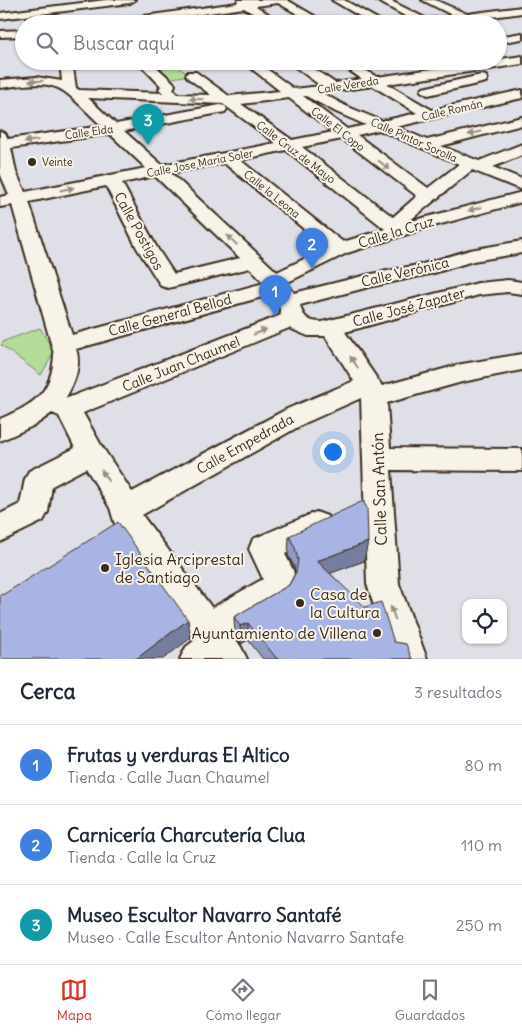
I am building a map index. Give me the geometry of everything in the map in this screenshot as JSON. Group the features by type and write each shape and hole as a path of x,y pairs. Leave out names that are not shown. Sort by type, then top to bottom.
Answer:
{"street":[{"path":"18,14 30,0"},
{"path":"0,16 56,9 84,3 130,0"},
{"path":"205,0 227,15"},
{"path":"169,15 218,8 243,2 279,0 306,15"},
{"path":"337,0 364,15"},
{"path":"381,0 408,15"},
{"path":"427,0 459,15"},
{"path":"243,2 264,15"},
{"path":"84,3 97,15"},
{"path":"483,3 522,19"},
{"path":"170,4 186,15"},
{"path":"486,15 522,10"},
{"path":"1,34 15,18"},
{"path":"1,34 15,33"},
{"path":"507,38 522,36"},
{"name":"Calle Vereda","path":"507,62 522,60"},
{"path":"68,70 72,92"},
{"path":"153,70 168,85 170,94"},
{"name":"Calle El Copo","path":"259,70 428,197"},
{"path":"306,70 332,88"},
{"path":"356,70 430,115"},
{"name":"Calle Vereda","path":"72,92 170,94 239,103 450,70"},
{"path":"466,70 495,86"},
{"path":"416,75 433,90 522,70"},
{"name":"Calle Cruz de Mayo","path":"192,75 289,145 399,230"},
{"path":"0,84 46,81 59,83 72,92 253,260 286,302"},
{"name":"Calle Pintor Sorolla","path":"308,91 425,145 522,185"},
{"name":"Calle Román","path":"382,126 520,96"},
{"name":"Calle Elda","path":"1,142 114,129 230,103"},
{"path":"425,145 522,121"},
{"name":"Calle Jose María Soler","path":"9,200 382,126"},
{"path":"1,142 8,172 9,200 63,345 66,360 65,375 60,387 59,406 91,453 118,521 182,597 213,648 274,591 280,583 277,570 264,549 367,501 378,499"},
{"path":"399,230 401,218 474,165 522,149"},
{"name":"Calle la Leona","path":"228,158 340,250"},
{"name":"Calle Postigos","path":"112,181 147,248 168,282 253,260"},
{"name":"Calle la Cruz","path":"286,302 340,250 399,230 522,197"},
{"name":"Calle Verónica","path":"286,302 367,281 427,269 470,256 522,247"},
{"name":"Calle José Zapater","path":"286,302 309,330 314,331 478,289 508,286 522,288"},
{"name":"Calle General Bellod","path":"63,345 286,302"},
{"name":"Calle Juan Chaumel","path":"0,431 286,302"},
{"name":"Calle San Antón","path":"331,328 372,391 378,459 378,499 383,584 408,659"},
{"name":"Calle Empedrada","path":"118,521 296,416 372,391 522,362"},
{"path":"0,529 33,512 40,479 91,453"},
{"path":"378,459 522,460"}],"green space":[{"path":"158,70 182,70 189,75 167,79"},
{"path":"40,328 54,352 41,375 1,345 4,341"}],"building":[{"name":"Casa de la Cultura","path":"363,501 367,508 368,542 317,561 365,607 381,602 394,642 406,644 412,659 277,659 248,623 240,626 234,617 289,585 296,572 298,560 289,536"},
{"name":"Iglesia Arciprestal de Santiago","path":"118,522 188,620 136,659 0,659 0,595"}],"place":[{"name":"Museo Escultor Navarro Santafé","path":"148,145"},
{"name":"Veinte","path":"32,162"},
{"name":"Carnicería Charcutería Clua","path":"312,269"},
{"name":"Frutas y verduras El Altico","path":"275,316"},
{"name":"Iglesia Arciprestal de Santiago","path":"105,568"},
{"name":"Casa de la Cultura","path":"300,603"},
{"name":"Ayuntamiento de Villena","path":"377,633"}]}
